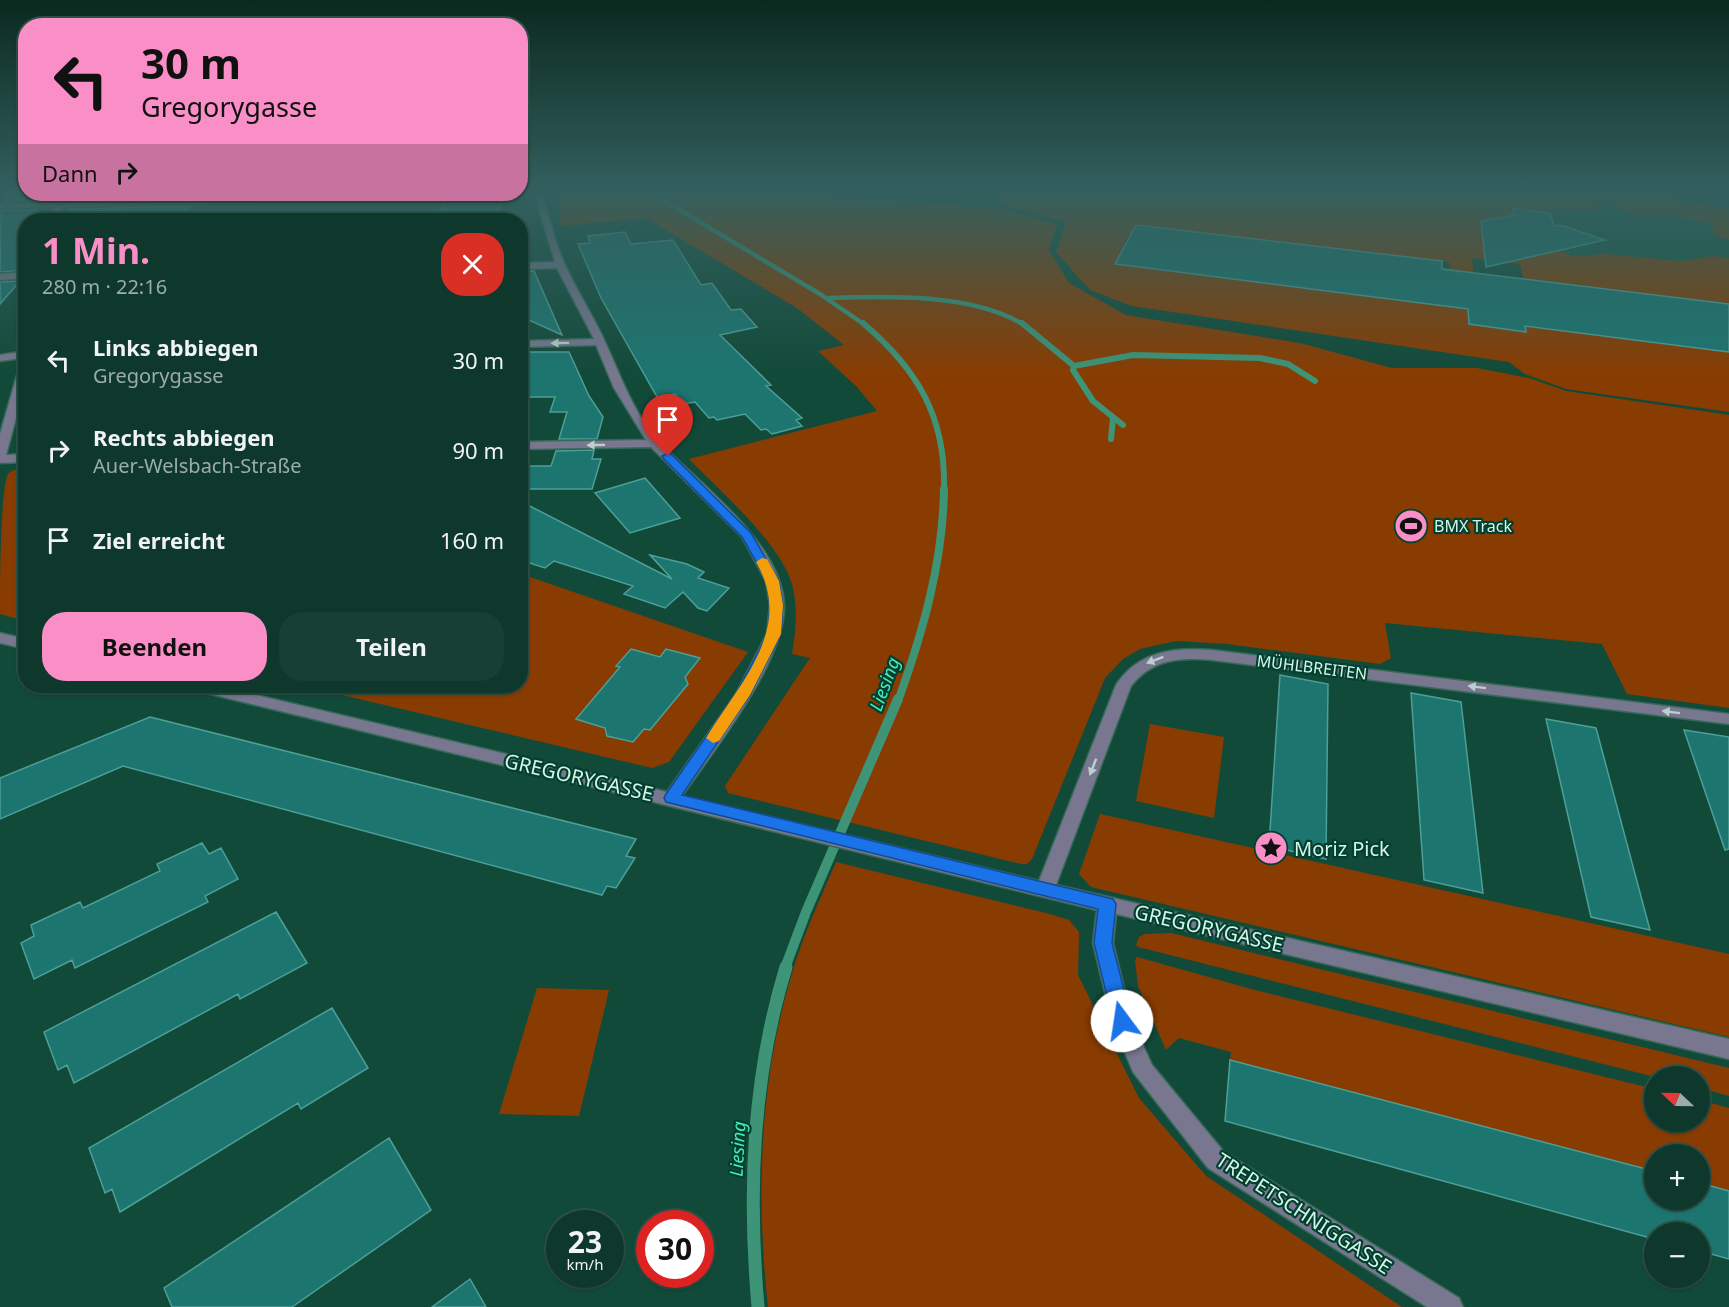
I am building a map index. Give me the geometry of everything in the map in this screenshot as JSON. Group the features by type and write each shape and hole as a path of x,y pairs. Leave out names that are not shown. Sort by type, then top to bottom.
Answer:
{"street":[{"path":"557,254 560,265 600,342 619,388 654,443 747,535 773,581 777,605 774,634 743,695 672,798"},
{"path":"528,266 560,265"},
{"path":"0,277 18,276"},
{"path":"528,344 600,342"},
{"path":"0,358 18,355"},
{"path":"18,389 0,457 18,458"},
{"path":"528,446 654,443"},
{"path":"0,638 18,642"},
{"name":"MÜHLBREITEN","path":"1045,890 1124,685 1134,671 1162,657 1186,653 1205,654 1729,719"},
{"name":"GREGORYGASSE","path":"229,693 672,798 1045,890 1729,1049"},
{"name":"TREPETSCHNIGGASSE","path":"1107,904 1103,943 1122,1021 1144,1072 1216,1160 1450,1307"}],"shaded area":[{"path":"706,254 1051,254 1069,283 1126,315 1300,343 1392,368 1477,368 1529,378 1566,391 1729,415 1729,708 1627,694 1602,644 1385,623 1391,658 1380,664 1227,644 1176,641 1140,649 1123,659 1105,678 1032,859 1027,864 728,793 725,786 810,658 792,654 796,610 792,584 785,568 748,518 689,459 877,411 857,387 818,351 844,345 797,308"},
{"path":"1058,254 1121,254 1116,264 1450,280 1449,262 1381,254 1568,254 1572,256 1605,254 1681,261 1712,256 1729,258 1729,304 1636,292 1612,295 1610,289 1532,280 1652,336 1655,343 1729,352 1729,412 1566,389 1525,374 1509,362 1132,306 1090,290","holes":["1472,258 1520,264 1527,296 1520,296 1526,331 1469,324 1466,288 1475,289"]},
{"path":"1568,254 1729,254 1729,258 1712,256 1681,261 1605,254 1572,256"},
{"path":"18,469 18,619 0,614 3,499 8,474"},
{"path":"528,576 748,652 669,762 652,768 333,693 528,693"},
{"path":"1150,724 1224,737 1214,818 1136,801"},
{"path":"1100,814 1729,954 1729,1037 1091,887 1079,874"},
{"path":"836,862 1069,920 1079,932 1078,975 1139,1098 1206,1176 1402,1307 768,1307 762,1224 762,1182 766,1099 772,1058 795,962"},
{"path":"1171,933 1729,1068 1729,1096 1710,1091 1710,1066 1644,1066 1644,1074 1138,947 1136,945 1139,937 1145,934"},
{"path":"1137,957 1255,990 1644,1087 1644,1132 1710,1132 1710,1103 1729,1108 1729,1191 1710,1186 1710,1144 1644,1144 1644,1168 1230,1060 1231,1052 1179,1038 1166,1050 1138,986 1135,960"},
{"path":"537,988 609,990 579,1116 499,1114"}],"building":[{"path":"0,254 18,254 18,271 0,272"},
{"path":"582,254 682,254 701,285 712,283 731,310 741,309 757,327 720,335 771,385 766,386 802,418 796,420 802,426 772,434 766,429 761,430 745,414 717,420 714,417 709,418 695,402 684,404 675,394 657,397 601,298"},
{"path":"1120,254 1382,254 1442,261 1442,269 1729,304 1729,352 1525,326 1526,332 1469,324 1468,309 1115,264"},
{"path":"1485,254 1543,254 1486,267"},
{"path":"528,271 534,271 562,335 528,320"},
{"path":"18,281 0,304 0,282"},
{"path":"528,352 569,352 589,396 603,417 597,439 559,439 567,412 550,412 555,397 528,397"},
{"path":"594,450 592,459 601,459 592,489 528,489 528,466 551,466 556,451"},
{"path":"645,478 680,518 630,533 595,493"},
{"path":"528,505 672,579 650,555 687,564 704,572 698,578 729,588 707,611 698,608 683,592 665,608 624,594 633,586 554,561 545,568 528,563"},
{"path":"631,649 660,657 666,649 700,658 685,677 688,684 650,730 644,729 633,742 607,736 605,728 576,719 620,667 616,666"},
{"path":"1280,675 1328,684 1326,859 1269,846"},
{"path":"1411,693 1461,702 1483,893 1424,880"},
{"path":"150,717 636,839 626,856 635,858 616,888 607,886 602,895 123,766 0,819 0,778"},
{"path":"1546,719 1596,728 1650,930 1591,917"},
{"path":"1684,730 1729,737 1729,849 1725,850"},
{"path":"202,843 209,854 221,848 238,879 205,896 208,902 75,968 72,960 34,979 21,943 34,936 31,925 80,902 83,908 160,871 157,864"},
{"path":"276,912 307,963 240,999 238,994 74,1083 67,1065 58,1070 44,1032"},
{"path":"332,1008 368,1068 301,1109 298,1103 120,1212 112,1189 105,1193 89,1148"},
{"path":"1230,1060 1644,1168 1644,1210 1710,1210 1710,1186 1729,1191 1729,1259 1710,1254 1710,1222 1644,1222 1644,1236 1225,1121"},
{"path":"389,1138 431,1210 292,1307 172,1307 164,1288"},
{"path":"470,1279 486,1307 432,1307"}],"waterway":[{"name":"Liesing","path":"753,254 820,294 865,325"},
{"path":"829,298 903,297 955,302 980,307 1024,325"},
{"name":"Liesing","path":"863,323 899,359 925,397 934,417 940,440 944,490"},
{"path":"1022,323 1074,366"},
{"path":"1074,366 1133,355 1260,358 1288,364 1315,381"},
{"path":"1074,366 1073,370 1093,401 1123,425"},
{"path":"1111,439 1113,418"},
{"name":"Liesing","path":"898,701 916,649 936,570 944,490"},
{"name":"Liesing","path":"785,968 806,912 898,699"},
{"name":"Liesing","path":"758,1307 753,1221 756,1136 766,1051 786,967"}],"slow traffic":[{"path":"713,738 743,695 774,634 777,605 773,581 762,562"}],"place":[{"name":"BMX Track","path":"1411,526"},
{"name":"Moriz Pick","path":"1271,848"}],"route":[{"path":"668,456 747,535 773,581 777,605 774,634 743,695 672,798 1107,904 1103,943 1122,1021"}]}
